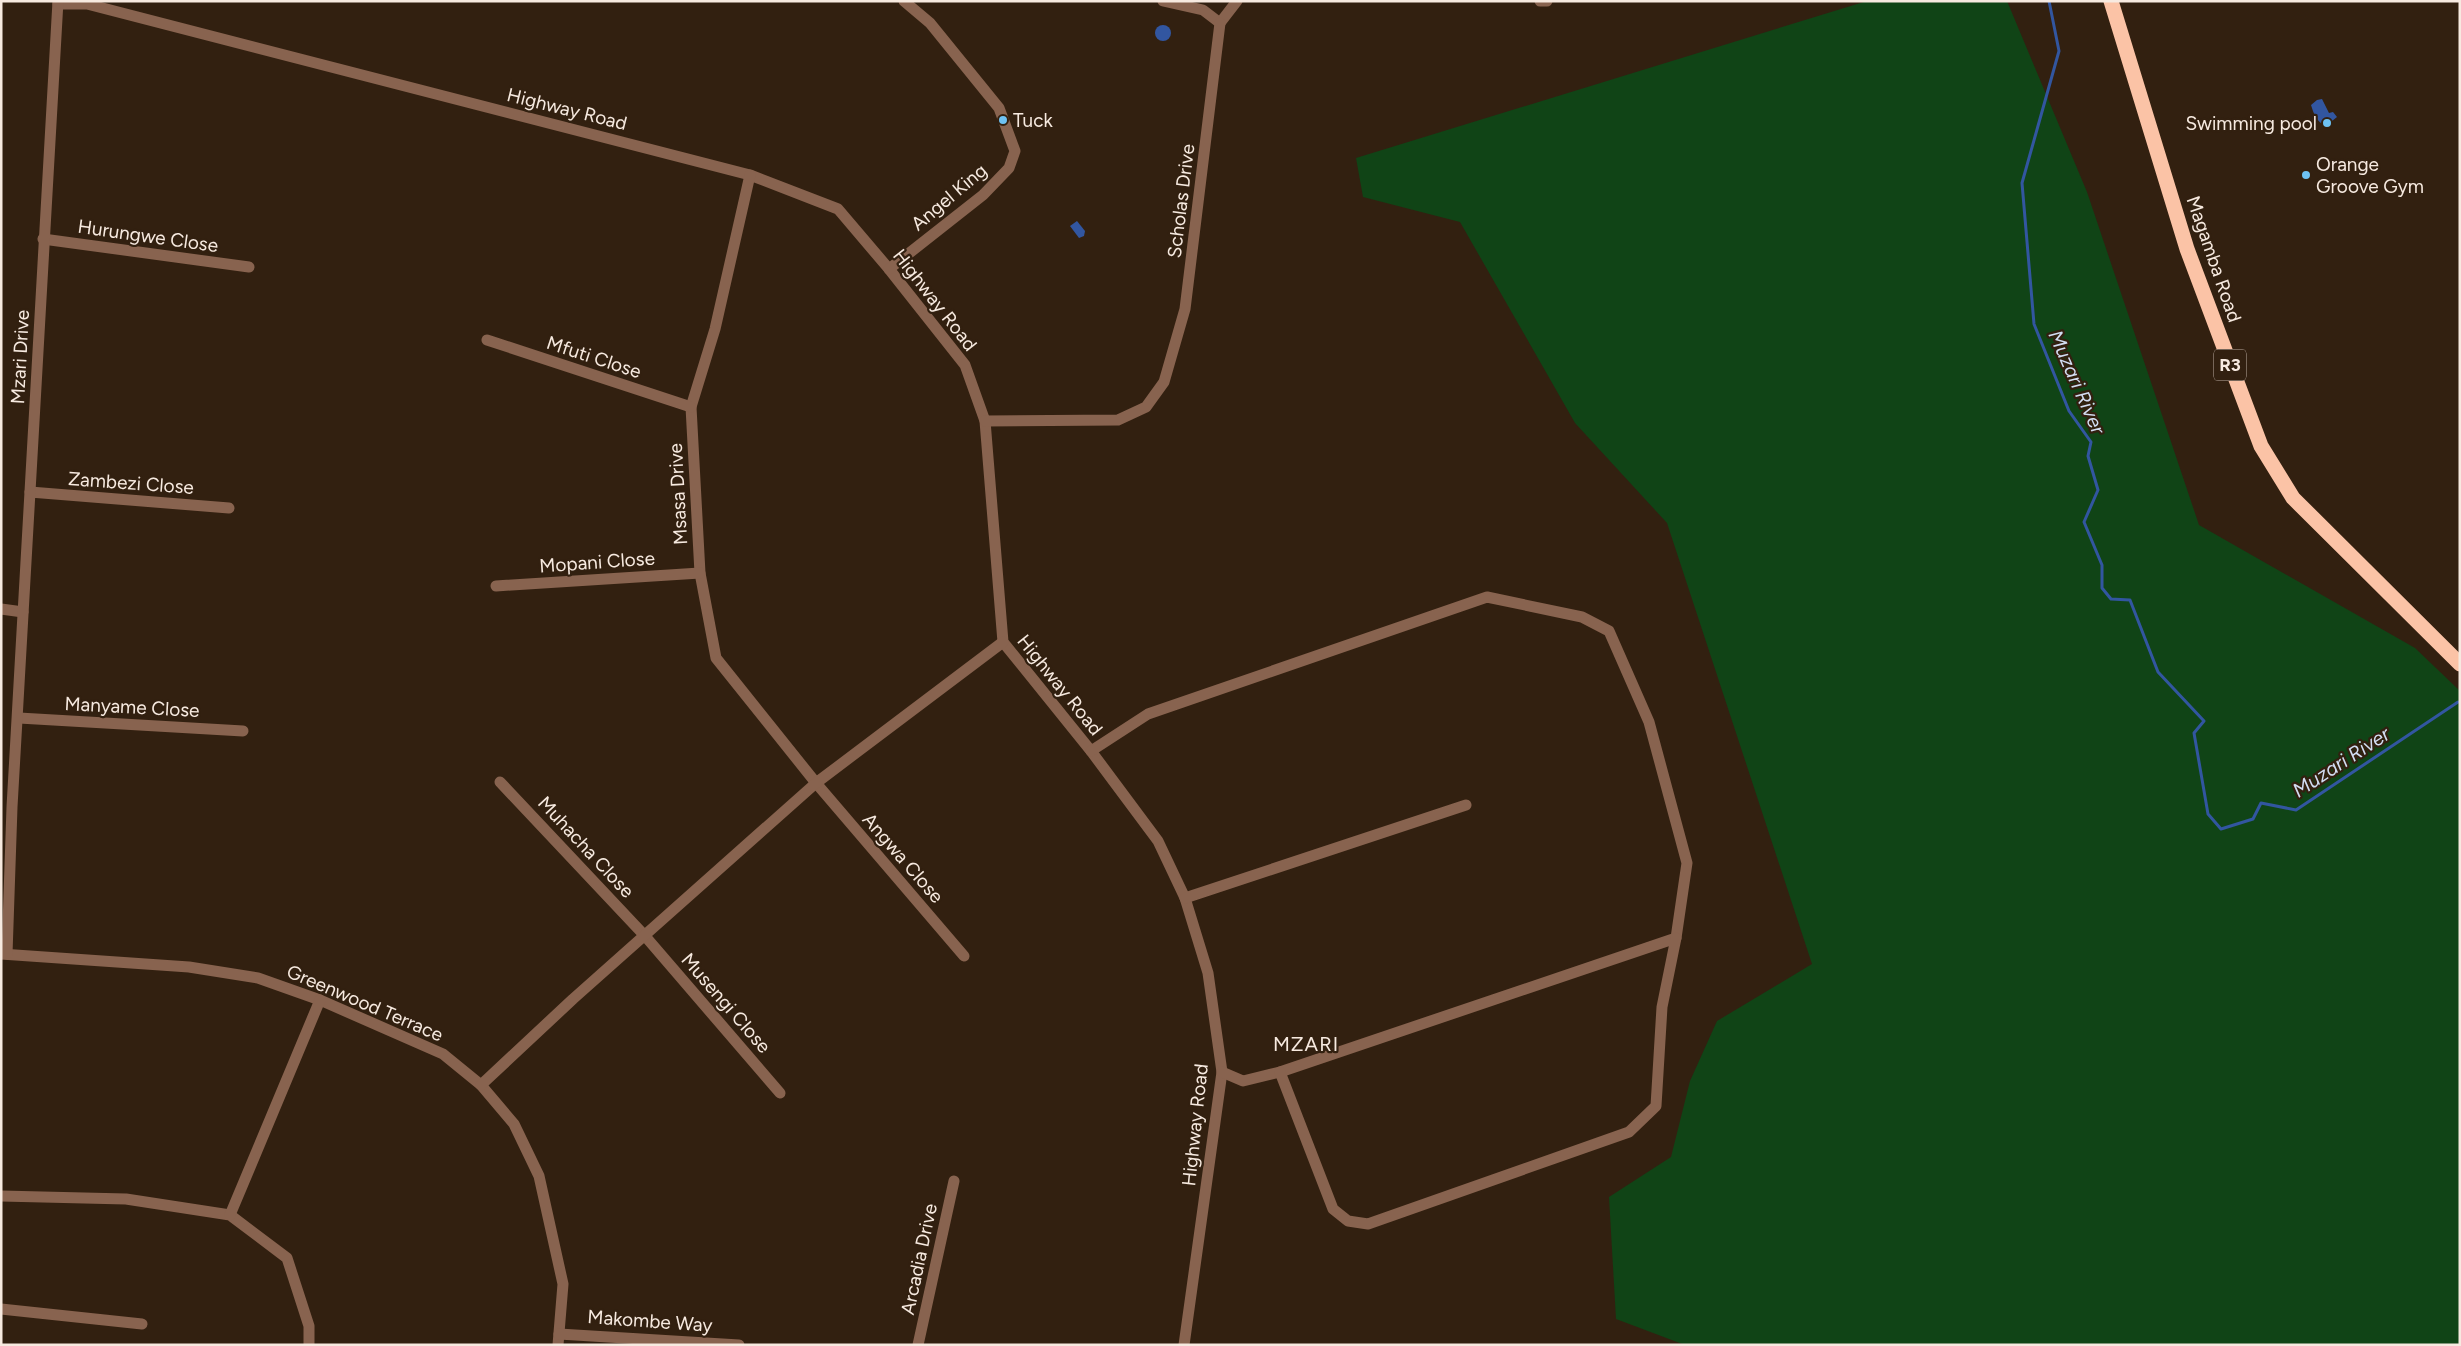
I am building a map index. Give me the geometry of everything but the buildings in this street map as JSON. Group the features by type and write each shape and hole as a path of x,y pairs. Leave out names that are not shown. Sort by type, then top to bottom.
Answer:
{"highway":[{"name":"Magamba Road","path":"2111,1 2187,249 2261,446 2293,498 2460,664"}],"street":[{"name":"Angel King","path":"889,269 983,195 1009,168 1015,152 999,108 930,23 904,1"},
{"path":"1163,1 1203,10 1220,23 1237,1"},
{"path":"1540,1 1547,1"},
{"name":"Highway Road","path":"58,3 88,4 750,175 838,209 889,269 965,365 985,421 1003,642 1091,751 1158,841 1185,898 1208,973 1222,1072 1184,1345"},
{"name":"Mzari Drive","path":"4,954 43,239 58,3"},
{"name":"Scholas Drive","path":"985,421 1118,420 1146,407 1164,382 1185,308 1220,23"},
{"name":"Msasa Drive","path":"750,175 715,329 691,407 700,573 716,658 816,783"},
{"name":"Hurungwe Close","path":"43,239 249,267"},
{"name":"Mfuti Close","path":"487,340 691,407"},
{"name":"Zambezi Close","path":"30,492 229,508"},
{"name":"Mopani Close","path":"496,586 700,573"},
{"path":"1091,751 1148,714 1487,597 1582,617 1609,631 1649,722 1687,863 1676,938 1662,1007 1656,1106 1629,1132 1368,1224 1348,1221 1333,1209 1280,1072"},
{"path":"1,610 23,612"},
{"path":"480,1085 573,999 816,783 1003,642"},
{"name":"Manyame Close","path":"18,718 243,731"},
{"name":"Muhacha Close","path":"500,782 645,936"},
{"name":"Angwa Close","path":"816,783 964,956"},
{"path":"1185,898 1466,805"},
{"name":"Musengi Close","path":"645,936 780,1092"},
{"path":"1222,1072 1243,1081 1280,1072 1676,938"},
{"name":"Greenwood Terrace","path":"4,954 209,970 258,978 320,1000 443,1054 480,1085 514,1124 539,1176 563,1284 559,1339"},
{"path":"230,1215 320,1000"},
{"name":"Arcadia Drive","path":"918,1345 954,1181"},
{"path":"1,1196 126,1199 230,1215 286,1258 309,1326 309,1345"},
{"path":"1,1309 142,1324"},
{"name":"Makombe Way","path":"559,1339 739,1345"}],"green space":[{"path":"1867,1 2007,1 2087,192 2199,525 2415,648 2460,691 2460,1345 1685,1345 1616,1319 1609,1197 1671,1157 1690,1081 1717,1021 1812,964 1667,523 1575,423 1460,222 1363,197 1356,158"}],"water":[{"path":"1160,25 1166,25 1171,30 1169,39 1160,41 1155,36 1155,30"},
{"path":"2322,99 2329,113 2333,112 2337,117 2326,126 2316,118 2311,105 2317,100"},
{"path":"1077,221 1085,231 1084,236 1079,238 1070,226"}],"waterway":[{"name":"Muzari River","path":"2049,1 2059,51 2022,183 2034,324 2069,411 2091,442 2088,456 2098,490 2084,522 2102,565 2102,588 2111,599 2130,600 2158,672 2204,721 2194,733 2208,814 2221,829 2253,819 2261,803 2296,810 2458,702"}],"place":[{"name":"Tuck","path":"1003,120"},
{"name":"Swimming pool","path":"2327,123"},
{"name":"Orange Groove Gym","path":"2306,175"}],"district":[{"name":"MZARI","path":"1306,1044"}]}
